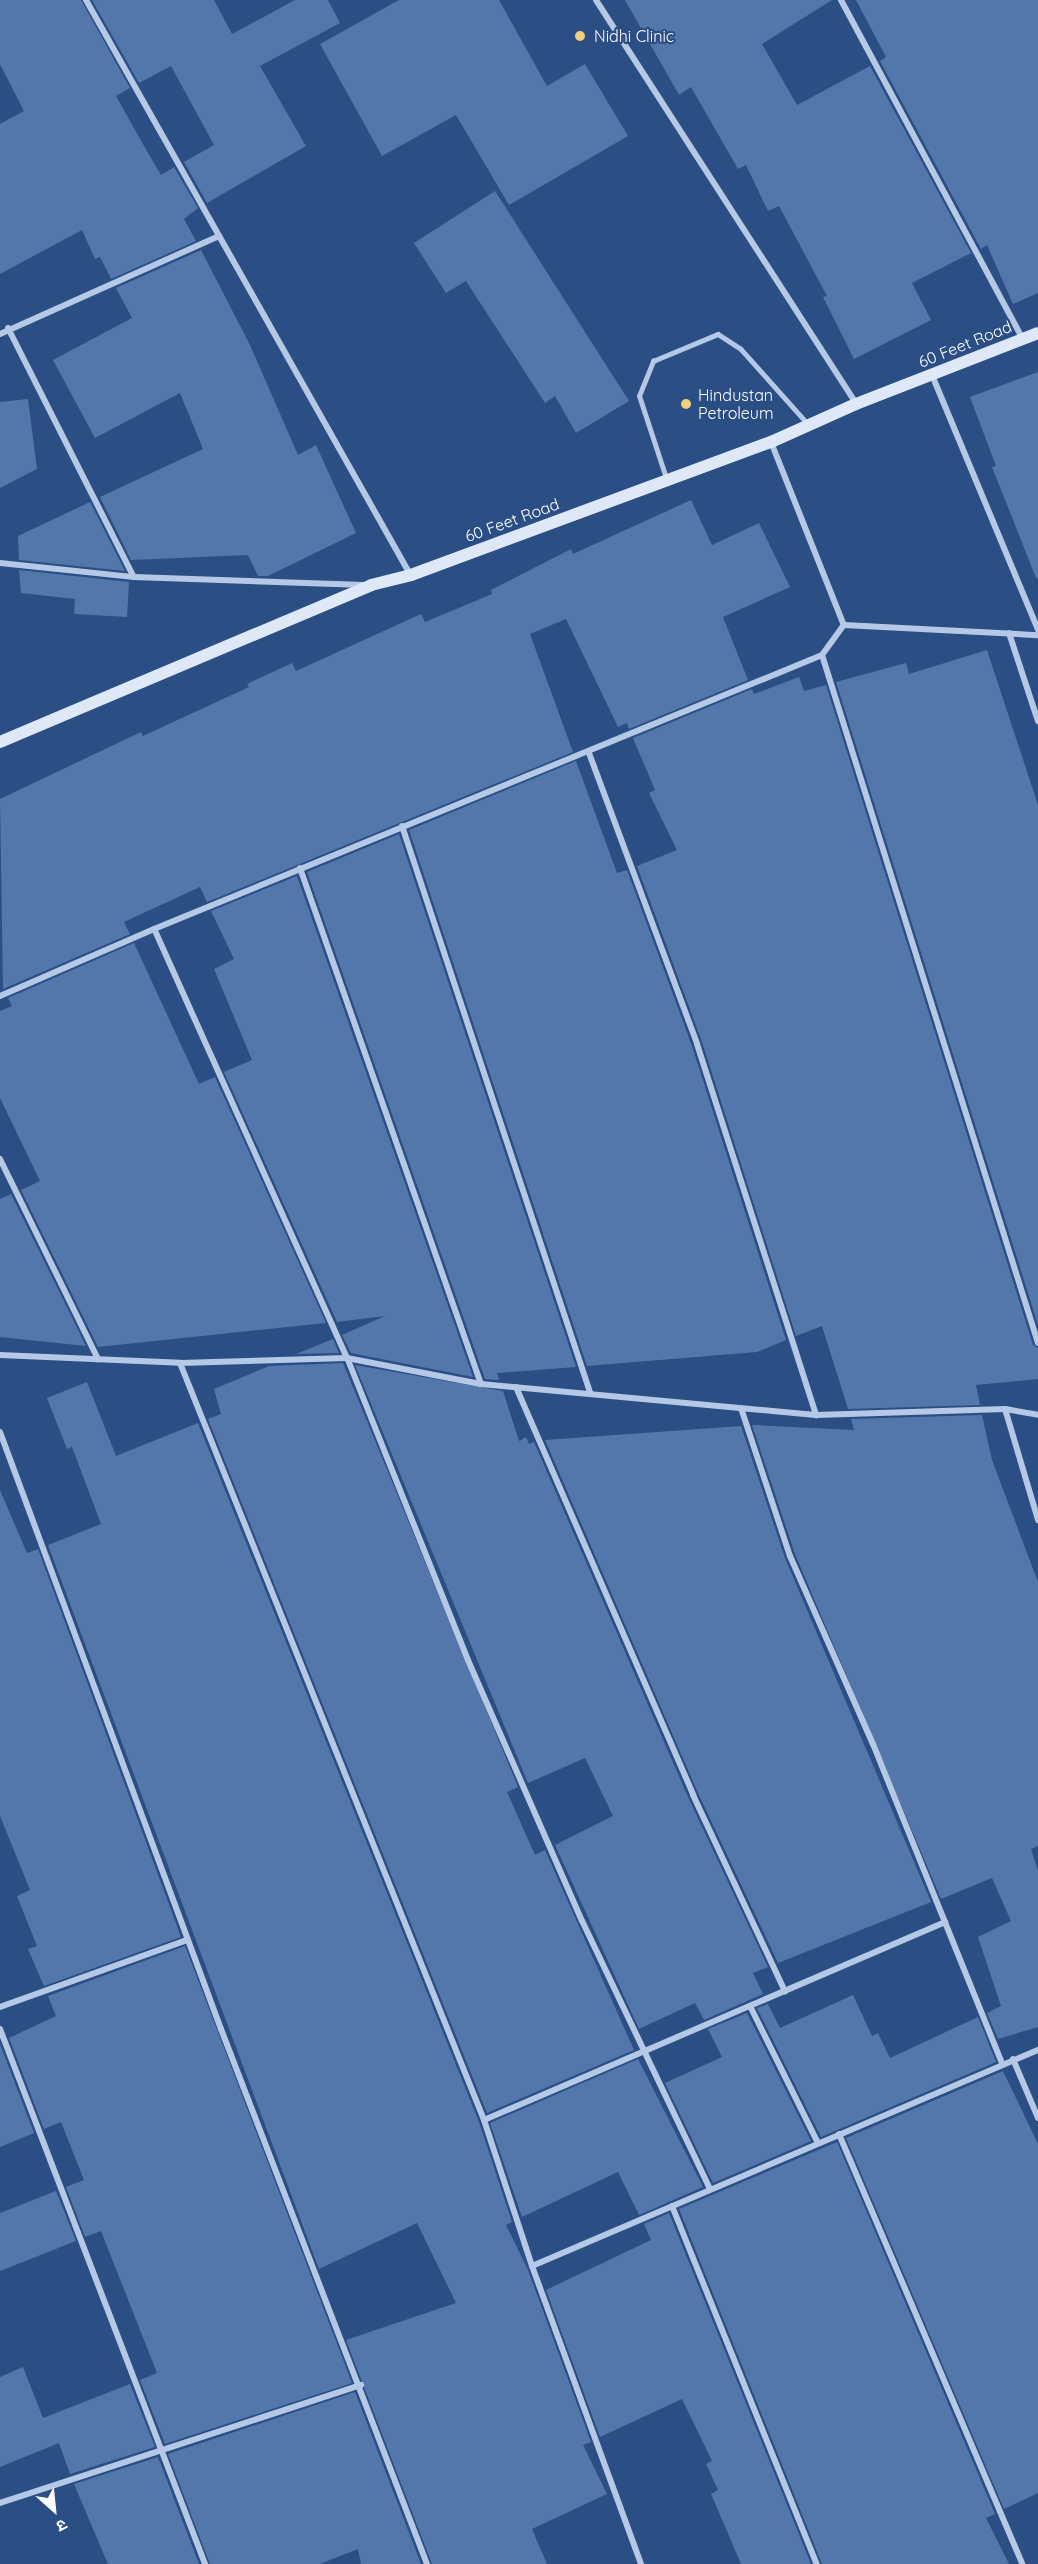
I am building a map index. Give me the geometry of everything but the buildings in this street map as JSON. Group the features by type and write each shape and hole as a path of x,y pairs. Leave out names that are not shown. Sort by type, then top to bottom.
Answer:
{"main road":[{"name":"60 Feet Road","path":"0,742 371,585 411,575 771,442 856,404 1038,333"}],"street":[{"path":"86,0 411,575"},
{"path":"596,0 856,404"},
{"path":"841,0 1023,339"},
{"path":"0,334 8,328 219,236"},
{"path":"8,328 135,578"},
{"path":"932,375 1038,630"},
{"path":"771,442 844,625"},
{"path":"0,562 135,578 371,585"},
{"path":"844,625 1038,635"},
{"path":"0,996 300,868 588,753 822,655 844,625"},
{"path":"1009,633 1038,721"},
{"path":"822,655 1038,1343"},
{"path":"588,753 697,1044 816,1414"},
{"path":"402,826 590,1392"},
{"path":"300,868 481,1384"},
{"path":"154,929 347,1358 468,1660 582,1921 710,2189"},
{"path":"0,1159 98,1359"},
{"path":"0,1355 180,1363 347,1358 481,1384 590,1392 741,1408 816,1414 1005,1409 1038,1415"},
{"path":"180,1363 484,2120 532,2266 641,2564"},
{"path":"516,1387 693,1795 785,1991"},
{"path":"741,1408 790,1556 945,1922 1002,2064"},
{"path":"1005,1409 1038,1520"},
{"path":"0,1432 187,1940 361,2385 427,2564"},
{"path":"484,2120 945,1922"},
{"path":"0,2007 187,1940"},
{"path":"750,2006 818,2143"},
{"path":"0,2030 205,2564"},
{"path":"532,2266 1038,2050"},
{"path":"1013,2060 1038,2118"},
{"path":"839,2134 1023,2564"},
{"path":"672,2205 817,2564"},
{"path":"0,2503 361,2385"}],"lane":[{"path":"667,481 639,396 653,361 718,334 741,349 808,425"}],"place":[{"name":"Nidhi Clinic","path":"580,36"},
{"name":"Hindustan Petroleum","path":"686,404"}]}
